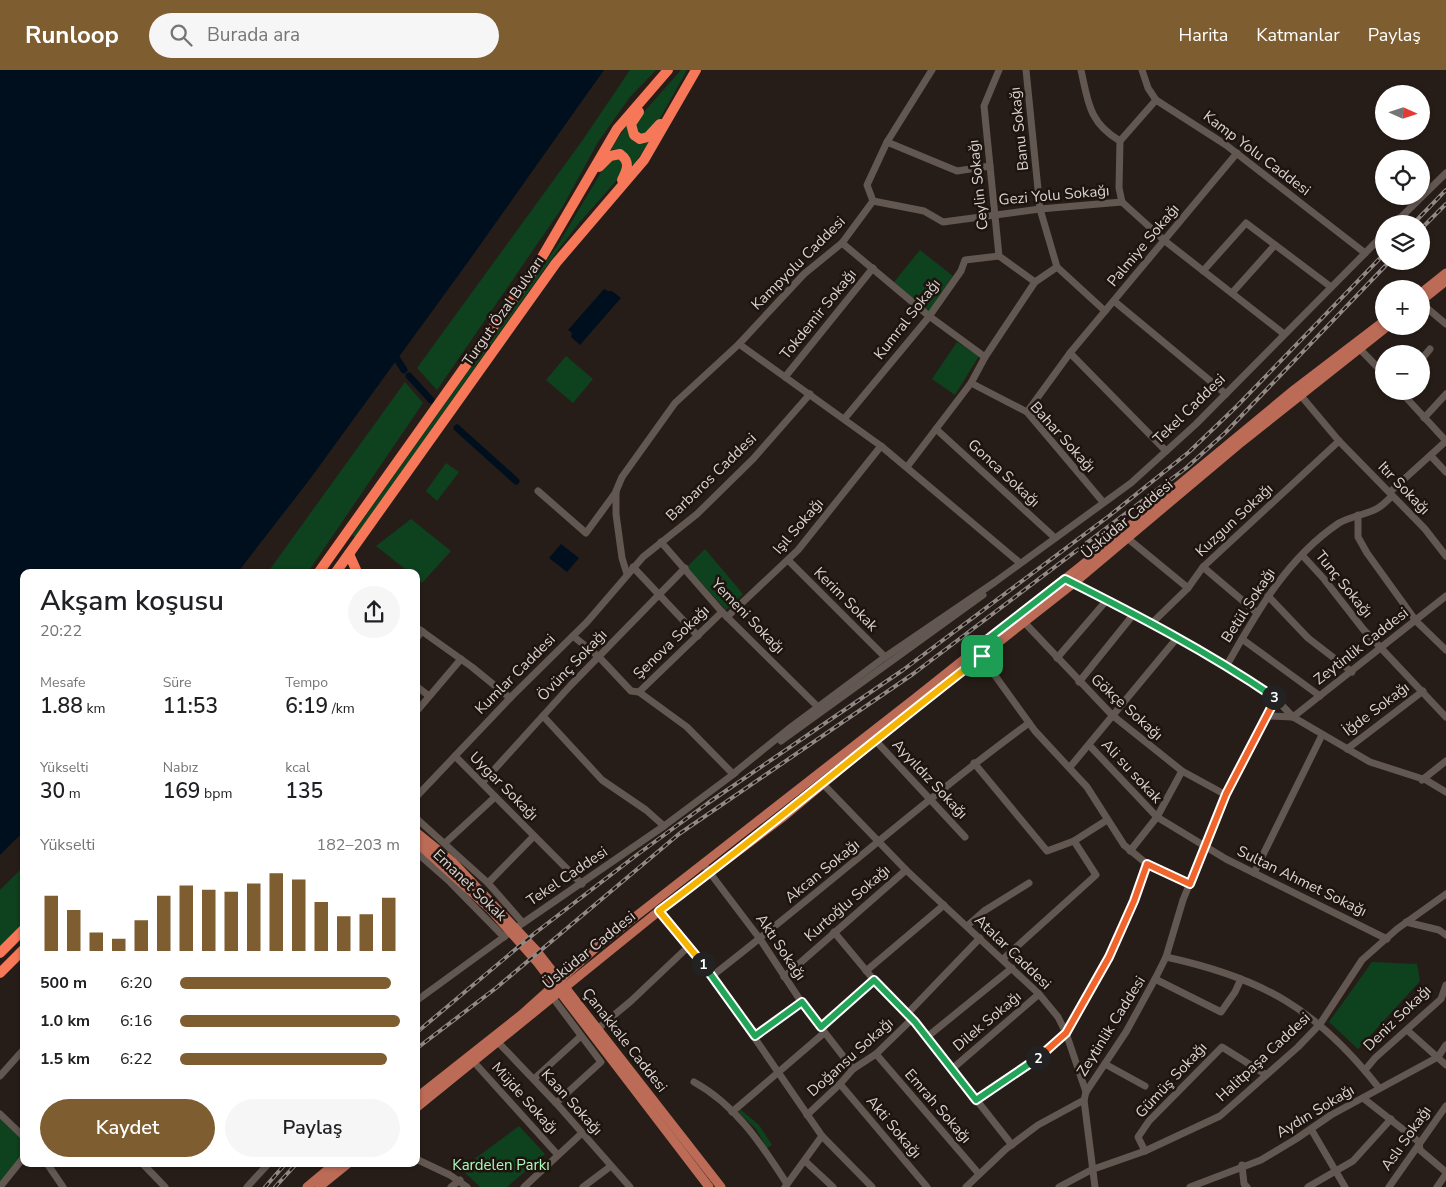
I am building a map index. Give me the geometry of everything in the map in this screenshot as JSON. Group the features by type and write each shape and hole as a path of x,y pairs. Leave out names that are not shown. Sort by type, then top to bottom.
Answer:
{"highway":[{"path":"668,70 661,83 634,118 632,130 634,135 644,139 673,110"},
{"name":"Turgut Özal Bulvarı","path":"321,569 538,264 617,130 668,70"},
{"name":"Turgut Özal Bulvarı","path":"338,569 556,263 644,160 696,70"},
{"path":"587,178 610,156 620,154 625,159 627,167 614,194"},
{"path":"349,554 356,569"},
{"path":"0,953 20,933"},
{"path":"0,973 20,953"}],"main road":[{"path":"1430,286 1446,273"},
{"path":"1430,294 1446,281"},
{"name":"Üsküdar Caddesi","path":"420,1095 823,784 978,653 1024,622 1070,581 1375,329"},
{"name":"Üsküdar Caddesi","path":"1357,345 1375,334"},
{"name":"Üsküdar Caddesi","path":"550,994 599,945 1126,537 1298,392"},
{"path":"816,777 823,784"},
{"name":"Çanakkale Caddesi","path":"420,835 453,862 536,950 709,1187"},
{"name":"Çanakkale Caddesi","path":"420,846 490,909 537,962 721,1187"},
{"name":"Üsküdar Caddesi","path":"420,1105 473,1061 495,1039"},
{"path":"307,1187 331,1167"},
{"path":"319,1187 344,1167"}],"street":[{"path":"873,200 867,186 887,142 932,70"},
{"name":"Ceylin Sokağı","path":"999,70 984,106 999,256"},
{"name":"Banu Sokağı","path":"1026,70 1040,209 1057,267"},
{"path":"1081,70 1090,112 1106,133 1120,141"},
{"name":"Kamp Yolu Caddesi","path":"1142,70 1148,88 1156,100 1237,154 1365,253"},
{"path":"1122,202 1119,188 1120,141 1156,100"},
{"path":"887,142 957,171 990,166"},
{"name":"Palmiye Sokağı","path":"1026,412 1070,353 1237,154"},
{"path":"1403,215 1446,173"},
{"name":"Gezi Yolu Sokağı","path":"873,200 924,210 943,222 995,214 1122,202 1165,241 1284,334"},
{"name":"Kampyolu Caddesi","path":"739,344 804,274 842,243 873,200"},
{"path":"1203,271 1246,223 1331,287"},
{"path":"842,243 929,316 985,357"},
{"name":"Tekel Caddesi","path":"420,997 523,923 664,826 884,658 995,582 1054,537 1131,483 1226,394 1375,243"},
{"path":"1232,293 1275,246"},
{"path":"999,256 1035,282"},
{"name":"Kumral Sokağı","path":"844,418 929,316 961,271 965,260 999,256"},
{"path":"907,467 971,382 985,357 1035,282 1057,267 1105,311"},
{"name":"Tokdemir Sokağı","path":"785,377 873,268"},
{"path":"1114,301 1226,394"},
{"path":"1430,310 1446,324"},
{"path":"538,491 586,533 616,491 622,477 675,403 739,344 881,446 1020,563"},
{"path":"1357,345 1375,364"},
{"path":"1070,353 1166,451"},
{"name":"Bahar Sokağı","path":"971,382 1026,412 1103,502"},
{"name":"Itır Sokağı","path":"1298,392 1339,441 1425,529 1446,556"},
{"name":"Barbaros Caddesi","path":"626,571 697,514 753,459 810,394"},
{"path":"1424,418 1446,394"},
{"path":"1408,400 1446,441"},
{"name":"Gonca Sokağı","path":"936,428 1054,537"},
{"name":"Kuzgun Sokağı","path":"1152,623 1188,588 1203,567 1339,441"},
{"name":"Betül Sokağı","path":"1227,665 1256,612 1292,564 1318,539 1340,522 1376,509 1446,441"},
{"name":"Işıl Sokağı","path":"725,615 788,560 881,446"},
{"path":"1431,456 1446,472"},
{"path":"616,491 619,535 626,571"},
{"path":"1358,514 1358,537 1367,553 1416,621 1446,650"},
{"path":"1126,537 1188,588"},
{"name":"Yemeni Sokağı","path":"661,542 725,615 818,708"},
{"name":"Tunç Sokağı","path":"1302,555 1381,649 1423,690 1446,717"},
{"name":"Kerim Sokak","path":"788,560 884,658"},
{"path":"633,567 698,636"},
{"path":"1203,567 1256,612"},
{"name":"Övünç Sokağı","path":"482,783 542,716 685,568"},
{"name":"Kumlar Caddesi","path":"420,793 510,698 573,636 626,571"},
{"path":"1070,581 1133,615 1152,623 1227,665 1276,698 1293,717 1370,762 1426,780 1446,792"},
{"name":"Tekel Caddesi","path":"733,774 980,598 995,582"},
{"path":"1268,596 1308,638 1352,672"},
{"name":"Zeytinlik Caddesi","path":"1293,717 1446,596"},
{"path":"1057,658 1106,601"},
{"name":"Şenova Sokağı","path":"639,692 698,636 725,615"},
{"path":"1079,682 1133,615"},
{"name":"Gökçe Sokağı","path":"1024,622 1079,682 1114,716 1182,771 1226,794"},
{"path":"420,630 510,698"},
{"path":"573,636 599,656 631,691 639,692 687,727 733,774"},
{"path":"1070,767 1177,638"},
{"path":"1242,639 1320,696"},
{"path":"978,653 1029,723 1087,787 1107,820 1130,851 1147,864 1190,884"},
{"path":"420,707 461,659"},
{"path":"420,689 429,696"},
{"name":"İğde Sokağı","path":"1347,749 1423,690"},
{"name":"Zeytinlik Caddesi","path":"1086,1092 1142,1005 1155,980 1166,957 1190,884 1226,794 1276,698"},
{"path":"542,716 602,780 646,810 664,826"},
{"path":"1267,716 1293,717"},
{"name":"Akcan Sokağı","path":"712,976 878,843 930,798 1029,723"},
{"path":"1254,873 1322,735"},
{"name":"Ayyıldız Sokağı","path":"875,740 965,837"},
{"name":"Ali su sokak","path":"1089,745 1157,817 1206,847"},
{"name":"Uygar Sokağı","path":"454,756 582,884"},
{"path":"1422,780 1446,761"},
{"path":"974,763 1047,851 1074,841 1107,820"},
{"path":"1130,851 1157,817 1182,771"},
{"name":"Atalar Caddesi","path":"823,784 878,843 1040,994 1058,1017 1066,1033 1086,1092"},
{"path":"445,843 495,796"},
{"path":"420,821 488,883 523,923"},
{"name":"Uygar Sokağı","path":"488,883 534,836"},
{"path":"1002,959 1096,875 1074,841"},
{"name":"Sultan Ahmet Sokağı","path":"1206,847 1254,873 1387,938"},
{"name":"Emanet Sokak","path":"420,856 450,882 504,937"},
{"path":"976,1100 1041,1056 1066,1033 1109,957 1134,901 1147,864"},
{"name":"Aktı Sokağı","path":"704,865 760,939 802,1002 853,1069"},
{"name":"Kurtoğlu Sokağı","path":"784,977 906,870"},
{"path":"967,926 984,911 1029,883"},
{"name":"Halitpaşa Caddesi","path":"1059,1187 1091,1170 1145,1152 1220,1116 1298,1047 1320,1024 1362,960 1406,922 1446,894"},
{"path":"866,971 944,905"},
{"path":"659,911 690,946 712,976 822,1136 872,1187"},
{"path":"1406,922 1439,930 1446,935"},
{"path":"834,932 874,980 909,1016 1012,1145"},
{"name":"Doğansu Sokağı","path":"807,1115 853,1069 876,1054 980,938"},
{"path":"534,1079 690,946"},
{"path":"1166,957 1196,964 1263,987 1302,1009 1320,1024 1365,1070 1379,1088"},
{"path":"927,1038 1012,968"},
{"path":"1155,980 1221,1012 1235,992 1241,979"},
{"path":"732,1112 779,1071 874,980"},
{"name":"Deniz Sokağı","path":"1365,1070 1375,1058 1441,999 1446,984"},
{"path":"550,994 601,1062 556,1103"},
{"name":"Dilek Sokağı","path":"952,1069 1040,994"},
{"path":"755,1036 802,1002"},
{"path":"1407,1030 1446,1065"},
{"name":"Kaan Sokağı","path":"495,1039 556,1103 630,1187"},
{"name":"Aydın Sokağı","path":"1193,1187 1242,1165 1261,1160 1311,1129 1331,1114 1406,1076 1438,1057 1446,1045"},
{"name":"Gümüş Sokağı","path":"1145,1152 1138,1137 1149,1121 1222,1047 1266,1074"},
{"path":"0,1076 20,1054"},
{"name":"Emrah Sokağı","path":"876,1054 979,1174"},
{"name":"Müjde Sokağı","path":"473,1061 557,1154"},
{"path":"1105,1064 1145,1086"},
{"path":"694,1082 712,1092 754,1132 786,1185 822,1136"},
{"name":"Akti Sokağı","path":"840,1084 927,1187"},
{"path":"1086,1092 1084,1100 1091,1170 1095,1187"},
{"path":"1363,1098 1419,1142 1420,1150 1446,1173 1437,1187"},
{"name":"Zeytinlik Caddesi","path":"966,1187 1012,1145 1038,1125 1084,1100"},
{"name":"Aslı Sokağı","path":"1389,1187 1419,1142 1445,1109"},
{"path":"0,1114 20,1133"},
{"path":"1308,1187 1353,1161 1391,1120"},
{"path":"1311,1129 1345,1187"},
{"path":"524,1187 557,1154 582,1133"},
{"path":"420,1161 460,1180 467,1187"},
{"path":"805,1161 833,1187"},
{"path":"0,1187 20,1162"},
{"path":"1242,1165 1244,1184 1247,1187"},
{"path":"583,1187 611,1166"},
{"path":"49,1167 63,1187"},
{"path":"146,1167 166,1187"},
{"path":"247,1187 265,1167"},
{"path":"451,1187 460,1180"}],"green space":[{"path":"630,70 656,70 630,97 598,142 562,208 437,390 417,368 582,141"},
{"path":"681,70 687,70 653,131 638,135 635,125 636,121"},
{"path":"627,125 640,142 649,142 633,166 625,152 619,149 610,150"},
{"path":"621,158 624,172 558,250 355,537 352,535 559,243 609,159"},
{"path":"920,250 953,276 929,312 894,282"},
{"path":"957,342 979,356 955,395 932,379"},
{"path":"566,356 593,379 573,403 546,380"},
{"path":"405,382 423,403 310,569 270,569"},
{"path":"446,463 459,472 437,501 426,491"},
{"path":"411,519 451,551 422,583 420,581 420,569 405,569 376,546"},
{"path":"705,549 743,594 726,610 687,567"},
{"path":"20,870 20,925 0,947 0,890"},
{"path":"1372,962 1417,964 1420,981 1358,1049 1329,1022"},
{"path":"740,1109 759,1125 772,1145 767,1148 756,1129 739,1113"},
{"path":"0,1118 20,1136 20,1160 0,1183"},
{"name":"Kardelen Parkı","path":"519,1126 545,1154 507,1187 480,1187 461,1169"}],"water":[{"path":"0,70 604,70 468,262 310,479 240,569 20,569 20,835 0,855"},
{"path":"604,289 612,291 621,298 580,345 571,337 572,333 568,330"},
{"path":"561,544 579,558 567,572 549,558"}],"waterway":[{"path":"397,359 404,370"},
{"path":"409,376 431,400"},
{"path":"457,428 516,481"}],"railway":[{"path":"1422,215 1446,190"},
{"path":"1430,220 1446,204"},
{"path":"420,1030 535,933 638,854 708,803 903,670 1109,516 1189,452 1237,406 1375,263"},
{"path":"420,1046 496,988 679,834 913,674 1186,468 1225,433 1381,270"},
{"path":"265,1187 283,1167"},
{"path":"275,1187 293,1167"}],"route":[{"path":"1065,579 1152,623 1227,665 1276,698 1226,794 1190,884 1147,864 1134,901 1109,957 1066,1033 1041,1056 976,1100 915,1022 874,980 821,1027 802,1002 755,1036 690,946 659,911 782,818 891,727 982,656 975,649 1065,579"}]}
